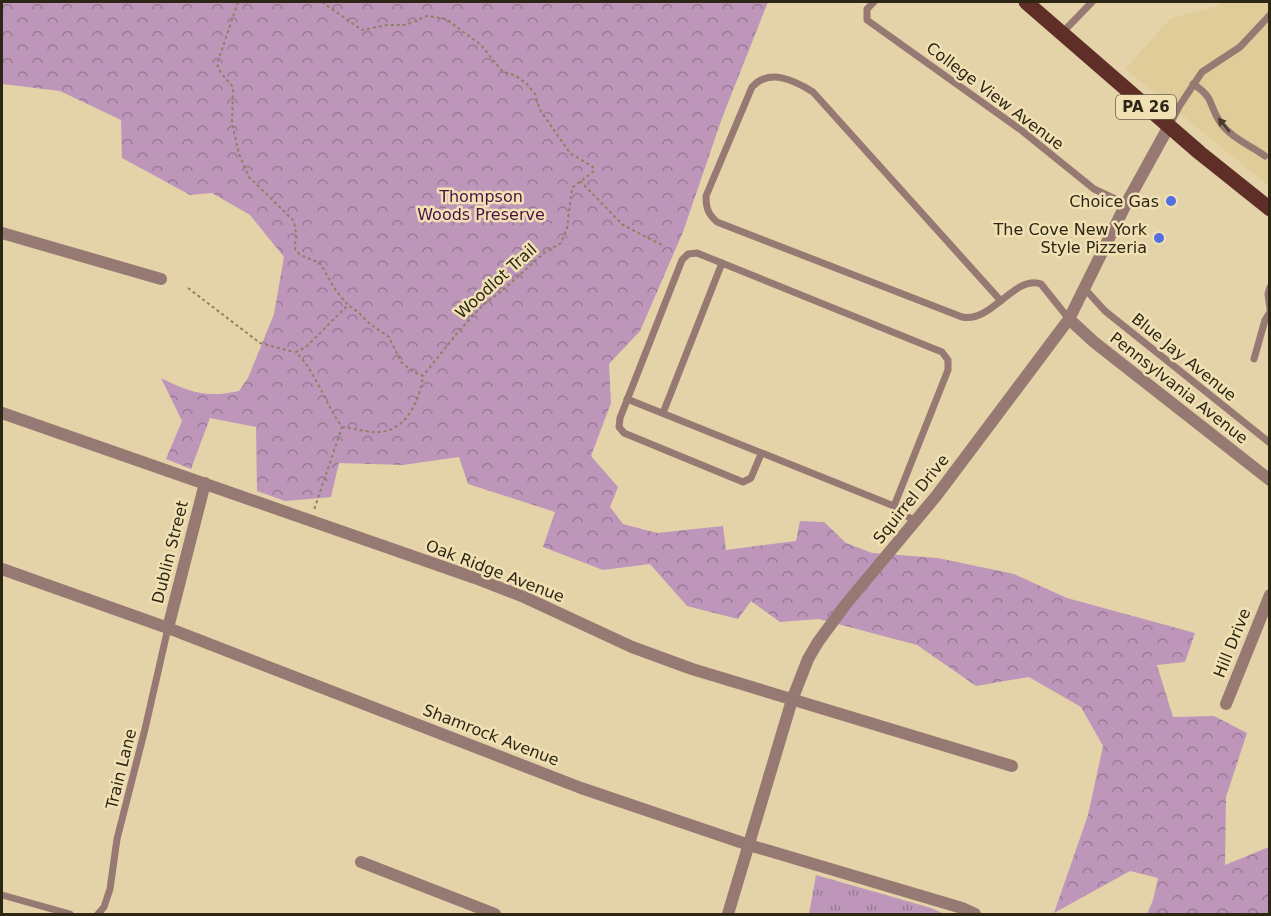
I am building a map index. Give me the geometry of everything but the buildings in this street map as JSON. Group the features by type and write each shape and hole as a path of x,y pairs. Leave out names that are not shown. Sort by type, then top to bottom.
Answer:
{"main road":[{"name":"PA 26","path":"1026,2 1269,209"}],"street":[{"name":"Squirrel Drive","path":"728,915 792,700 808,659 846,604 937,495 1069,320 1126,204 1169,126"},
{"path":"2,233 161,279"},
{"name":"Pennsylvania Avenue","path":"1069,320 1269,480"},
{"name":"Oak Ridge Avenue","path":"2,413 524,597 632,647 692,669 1011,766"},
{"name":"Dublin Street","path":"168,628 205,483"},
{"name":"Shamrock Avenue","path":"2,569 168,628 581,788 749,845 962,908 975,915"},
{"name":"Hill Drive","path":"1226,704 1269,595"},
{"path":"361,862 495,915"}],"lane":[{"name":"College View Avenue","path":"874,2 867,9 867,20 1021,130 1094,189 1126,204"},
{"path":"1062,33 1092,2"},
{"path":"1169,126 1202,72 1240,47 1269,15"},
{"path":"1001,301 813,92 776,75 758,81 752,87 706,196 706,206 710,215 717,222 962,317 978,317 1027,283 1034,282 1041,284 1069,320"},
{"path":"1193,84 1207,95 1220,123 1229,132 1265,156"},
{"path":"761,454 751,478 743,482 624,433 619,427 627,399 682,260 688,254 697,253 942,352 948,360 948,370 894,506"},
{"path":"663,413 722,263"},
{"path":"1254,359 1269,310 1269,287"},
{"name":"Blue Jay Avenue","path":"1085,289 1105,311 1269,443"},
{"path":"627,399 894,506 915,522"},
{"name":"Train Lane","path":"98,915 104,907 110,889 117,839 168,628"},
{"path":"2,895 70,915"}],"path":[{"path":"188,288 260,343 296,352 315,378 330,410 342,427 380,432 401,423 415,406 423,376 401,362 389,337 348,305 336,291 320,263 300,255 296,249 297,233 294,221 249,177 238,154 232,123 233,87 221,73 217,64 238,2"},
{"name":"Woodlot Trail","path":"322,2 362,30 387,25 406,25 427,16 446,19 481,45 502,71 522,80 532,89 540,110 570,153 593,165 594,171 572,188 567,228 561,243 545,252 483,305 423,376"},
{"path":"580,181 623,225 662,245"},
{"path":"296,352 306,346 348,305"},
{"path":"312,522 316,500 342,427"}],"shaded area":[{"path":"1221,2 1269,2 1269,186 1125,69 1171,18 1216,7"}],"green space":[{"name":"Thompson Woods Preserve","path":"2,2 768,2 722,118 683,232 640,331 609,364 611,403 591,456 618,487 610,507 623,524 657,533 723,526 726,550 796,541 800,521 824,522 846,543 872,553 938,558 1014,574 1067,598 1195,633 1185,662 1157,665 1173,717 1214,716 1247,733 1226,797 1225,865 1269,847 1269,914 1147,914 1158,878 1130,871 1054,913 1088,815 1103,746 1081,707 1029,677 976,686 917,645 819,619 780,622 751,601 738,619 687,606 650,564 603,570 543,547 555,512 468,484 459,457 403,465 339,463 331,497 285,501 257,491 256,427 210,418 191,469 166,459 182,421 161,378 199,393 218,394 239,391 248,378 274,314 284,257 250,215 212,193 190,195 122,158 121,120 60,91 2,84"},
{"path":"816,875 931,908 944,914 809,914"}],"place":[{"name":"Choice Gas","path":"1171,201"},
{"name":"The Cove New York Style Pizzeria","path":"1159,238"}]}
